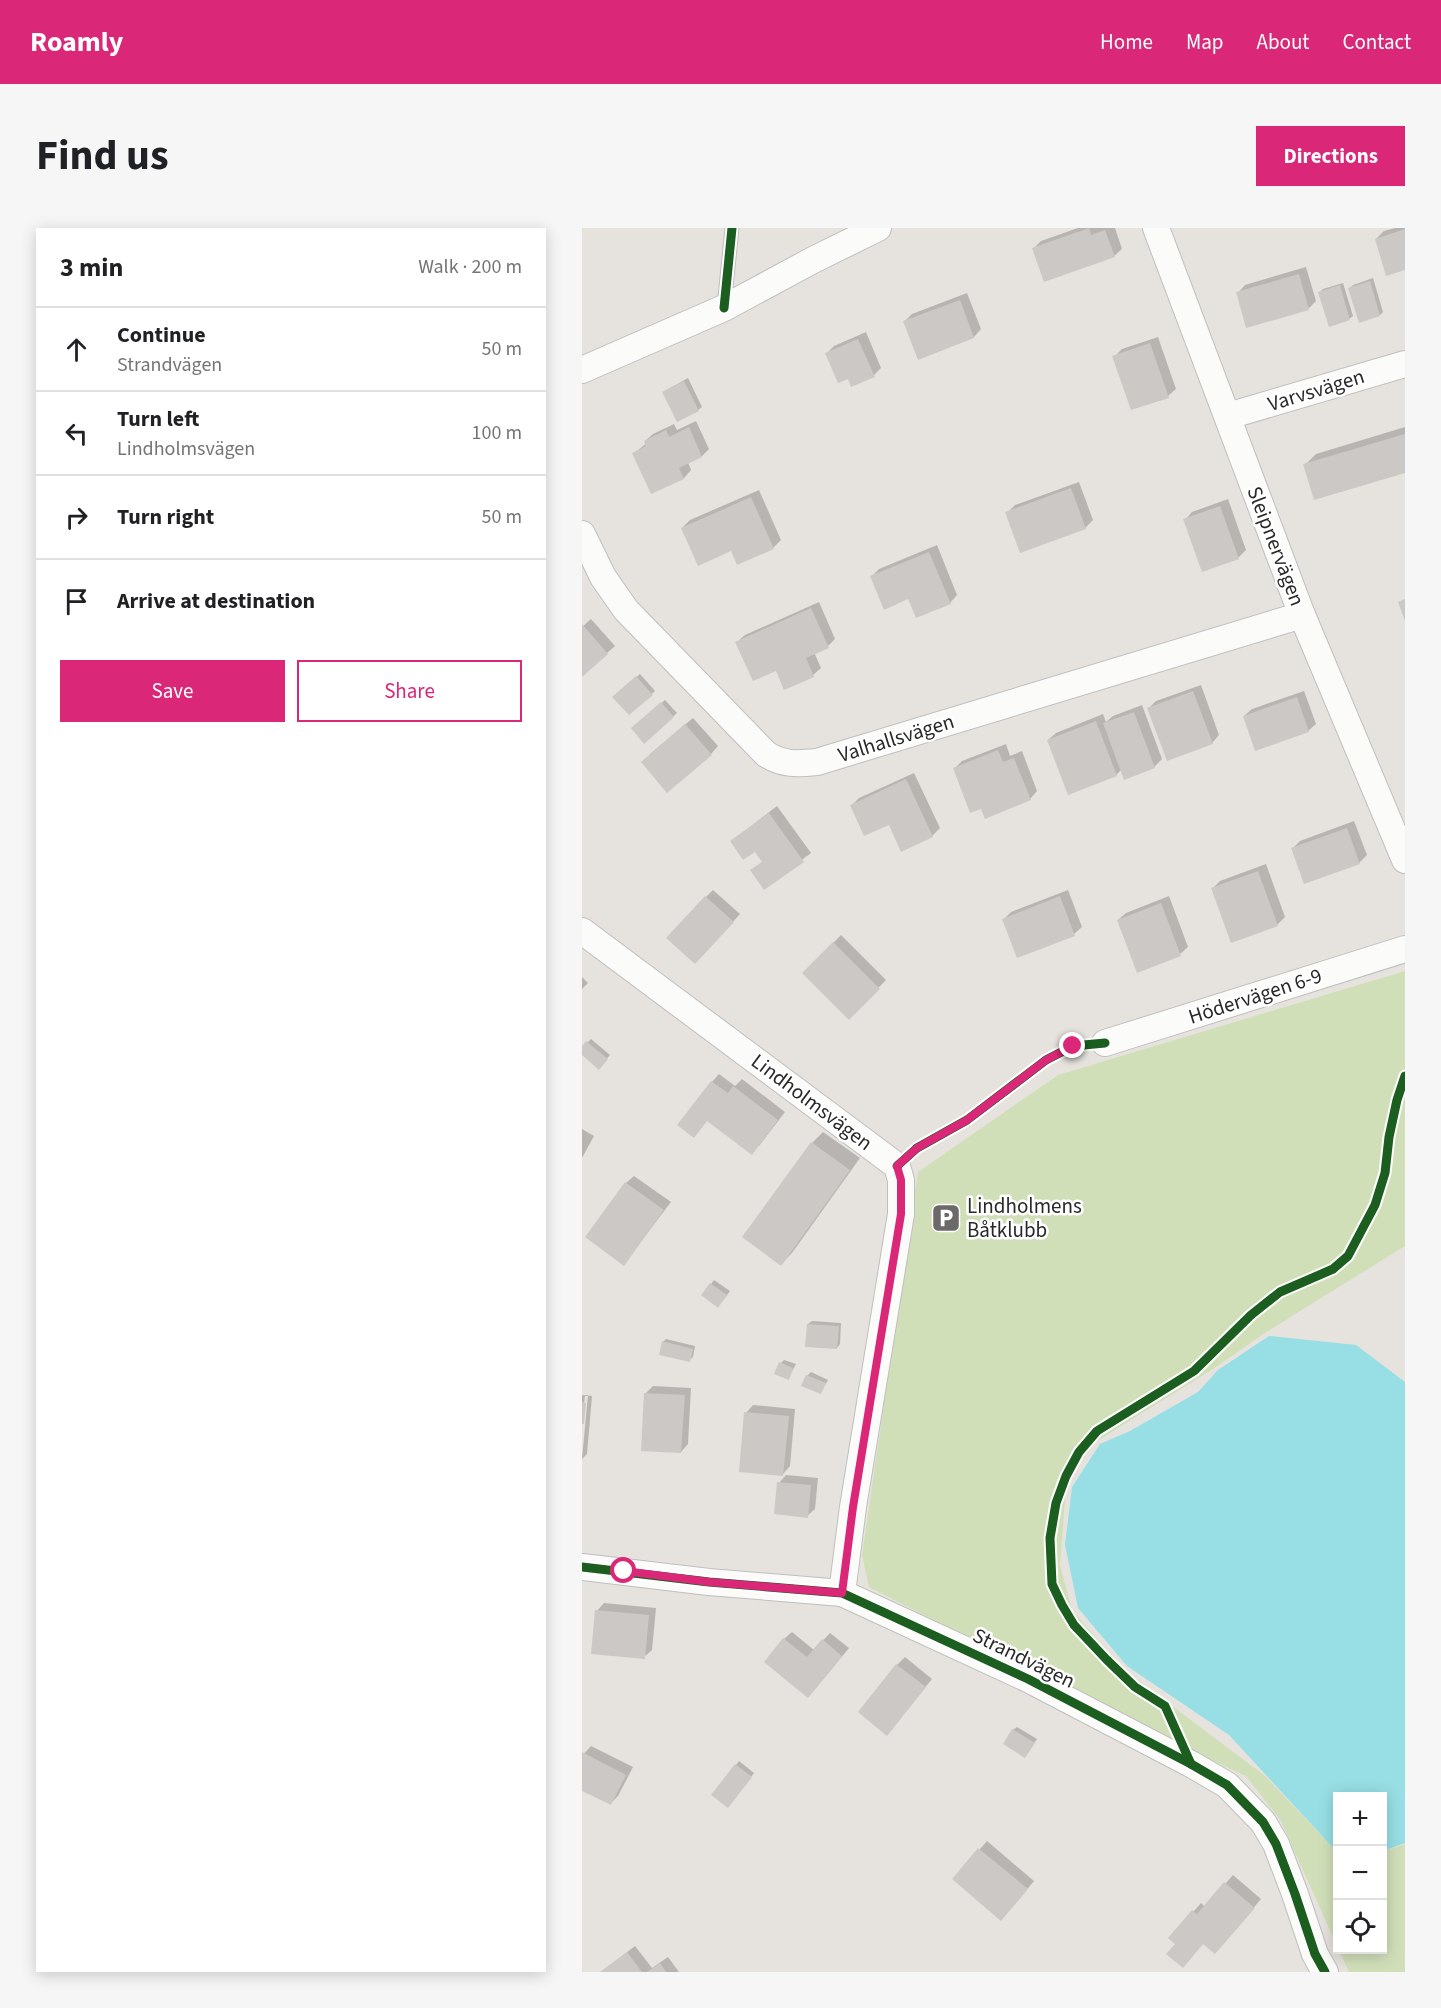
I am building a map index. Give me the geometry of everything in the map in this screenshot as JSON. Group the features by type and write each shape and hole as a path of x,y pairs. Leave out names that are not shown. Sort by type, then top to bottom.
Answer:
{"street":[{"path":"582,370 724,308 878,228"},
{"name":"Sleipnervägen","path":"1156,228 1302,615 1405,860"},
{"name":"Varvsvägen","path":"1227,416 1405,364"},
{"name":"Valhallsvägen","path":"582,534 603,578 626,610 766,754 775,760 791,764 817,762 1302,615"},
{"name":"Lindholmsvägen","path":"582,931 897,1166 901,1180 901,1214 855,1496 842,1593"},
{"name":"Hödervägen 6-9","path":"1105,1043 1405,949"},
{"name":"Strandvägen","path":"582,1567 709,1582 842,1593 1028,1679 1191,1764 1227,1785 1254,1810 1276,1844 1296,1894 1315,1954 1325,1972"}],"lane":[{"path":"724,308 732,228"}],"green space":[{"path":"1405,971 1405,1246 1097,1441 1081,1461 1066,1488 1060,1565 1072,1610 1123,1669 1264,1775 1333,1848 1333,1937 1281,1821 1246,1776 1159,1736 869,1587 862,1555 918,1172 1058,1075"},
{"path":"1405,1844 1405,1972 1349,1972 1341,1954 1387,1954 1387,1851"}],"water":[{"path":"1269,1336 1356,1345 1405,1382 1405,1843 1387,1850 1387,1792 1333,1792 1333,1848 1229,1735 1127,1666 1078,1608 1065,1545 1072,1487 1100,1444 1130,1431 1198,1392 1218,1370"}],"building":[{"path":"1089,228 1091,235 1105,230 1115,257 1044,282 1032,248"},
{"path":"1405,229 1405,270 1386,276 1375,239"},
{"path":"1299,274 1309,310 1246,328 1236,292"},
{"path":"1370,281 1380,316 1359,323 1348,288"},
{"path":"1340,285 1350,320 1329,327 1318,292"},
{"path":"960,300 974,338 918,360 903,321"},
{"path":"858,339 875,377 851,387 848,379 838,383 825,353"},
{"path":"1150,343 1169,398 1131,410 1112,356"},
{"path":"684,381 699,411 677,422 662,392"},
{"path":"689,427 702,457 679,468 684,479 651,494 632,453 646,446 644,441 666,430 669,437"},
{"path":"1405,434 1405,473 1314,500 1303,464"},
{"path":"1071,488 1086,529 1020,553 1005,512"},
{"path":"751,497 774,549 737,565 731,551 698,566 681,528"},
{"path":"1220,506 1239,559 1202,572 1183,519"},
{"path":"929,552 951,604 916,618 908,599 884,610 870,576"},
{"path":"1405,599 1405,621 1398,602"},
{"path":"811,608 829,648 806,658 814,677 784,690 776,671 753,681 735,642"},
{"path":"582,624 608,654 582,677"},
{"path":"636,676 653,695 629,715 612,697"},
{"path":"1193,691 1213,744 1167,761 1147,708"},
{"path":"1297,697 1309,732 1255,751 1243,716"},
{"path":"661,702 674,717 644,744 631,728"},
{"path":"1134,712 1155,768 1124,780 1103,723"},
{"path":"1096,721 1117,776 1068,795 1047,740"},
{"path":"685,724 712,755 667,793 641,762"},
{"path":"998,750 1003,762 1014,758 1031,800 985,819 981,809 970,813 953,768"},
{"path":"906,779 933,837 901,852 889,825 864,836 850,805"},
{"path":"769,813 804,862 764,890 750,870 762,862 755,852 743,860 730,841"},
{"path":"1347,828 1360,864 1304,884 1291,848"},
{"path":"1258,871 1278,926 1231,943 1211,888"},
{"path":"705,896 734,922 695,964 666,938"},
{"path":"1060,896 1075,936 1017,958 1002,919"},
{"path":"1161,903 1181,956 1137,973 1117,920"},
{"path":"833,942 880,989 849,1020 802,973"},
{"path":"586,1041 608,1059 599,1070 582,1055 582,1046"},
{"path":"711,1081 728,1093 733,1086 778,1120 752,1155 707,1121 694,1138 677,1125"},
{"path":"811,1142 850,1170 781,1266 742,1237"},
{"path":"625,1182 664,1210 624,1266 585,1237"},
{"path":"710,1283 727,1295 718,1308 701,1295"},
{"path":"807,1324 839,1326 837,1349 805,1347"},
{"path":"662,1341 693,1349 690,1362 659,1355"},
{"path":"779,1362 793,1368 789,1380 774,1374"},
{"path":"806,1375 826,1383 821,1394 801,1386"},
{"path":"644,1393 685,1395 681,1453 641,1451"},
{"path":"582,1402 586,1403 584,1424 582,1424"},
{"path":"744,1412 789,1416 783,1476 739,1472"},
{"path":"777,1482 811,1485 808,1518 774,1514"},
{"path":"595,1610 649,1615 645,1659 591,1654"},
{"path":"783,1638 807,1657 822,1639 842,1656 808,1698 764,1662"},
{"path":"896,1664 926,1687 887,1736 858,1712"},
{"path":"1012,1729 1035,1743 1025,1758 1003,1744"},
{"path":"582,1752 626,1775 611,1805 582,1791"},
{"path":"735,1764 752,1777 728,1808 711,1795"},
{"path":"978,1848 1028,1889 1001,1921 952,1879"},
{"path":"1224,1882 1255,1908 1215,1954 1203,1944 1183,1968 1166,1954 1175,1944 1168,1938 1192,1910 1197,1914"},
{"path":"627,1952 642,1972 600,1972"},
{"path":"660,1963 666,1972 647,1972"}],"cycle path":[{"path":"724,308 732,228"},
{"path":"897,1166 917,1148 967,1120 1046,1060 1073,1046 1105,1043"},
{"path":"1191,1764 1165,1706 1135,1687 1107,1660 1074,1625 1062,1605 1052,1584 1050,1538 1056,1503 1066,1476 1079,1452 1097,1431 1194,1371 1251,1315 1280,1292 1333,1269 1348,1256 1375,1205 1385,1173 1389,1137 1405,1076"},
{"path":"582,1567 709,1582 842,1593 1028,1679 1191,1764 1227,1785 1263,1822 1276,1844 1315,1954 1325,1972"}],"place":[{"name":"Lindholmens Båtklubb","path":"946,1218"}],"route":[{"path":"624,1571 709,1582 842,1593 853,1507 901,1214 901,1180 897,1166 917,1148 967,1120 1046,1060 1073,1046"}]}
